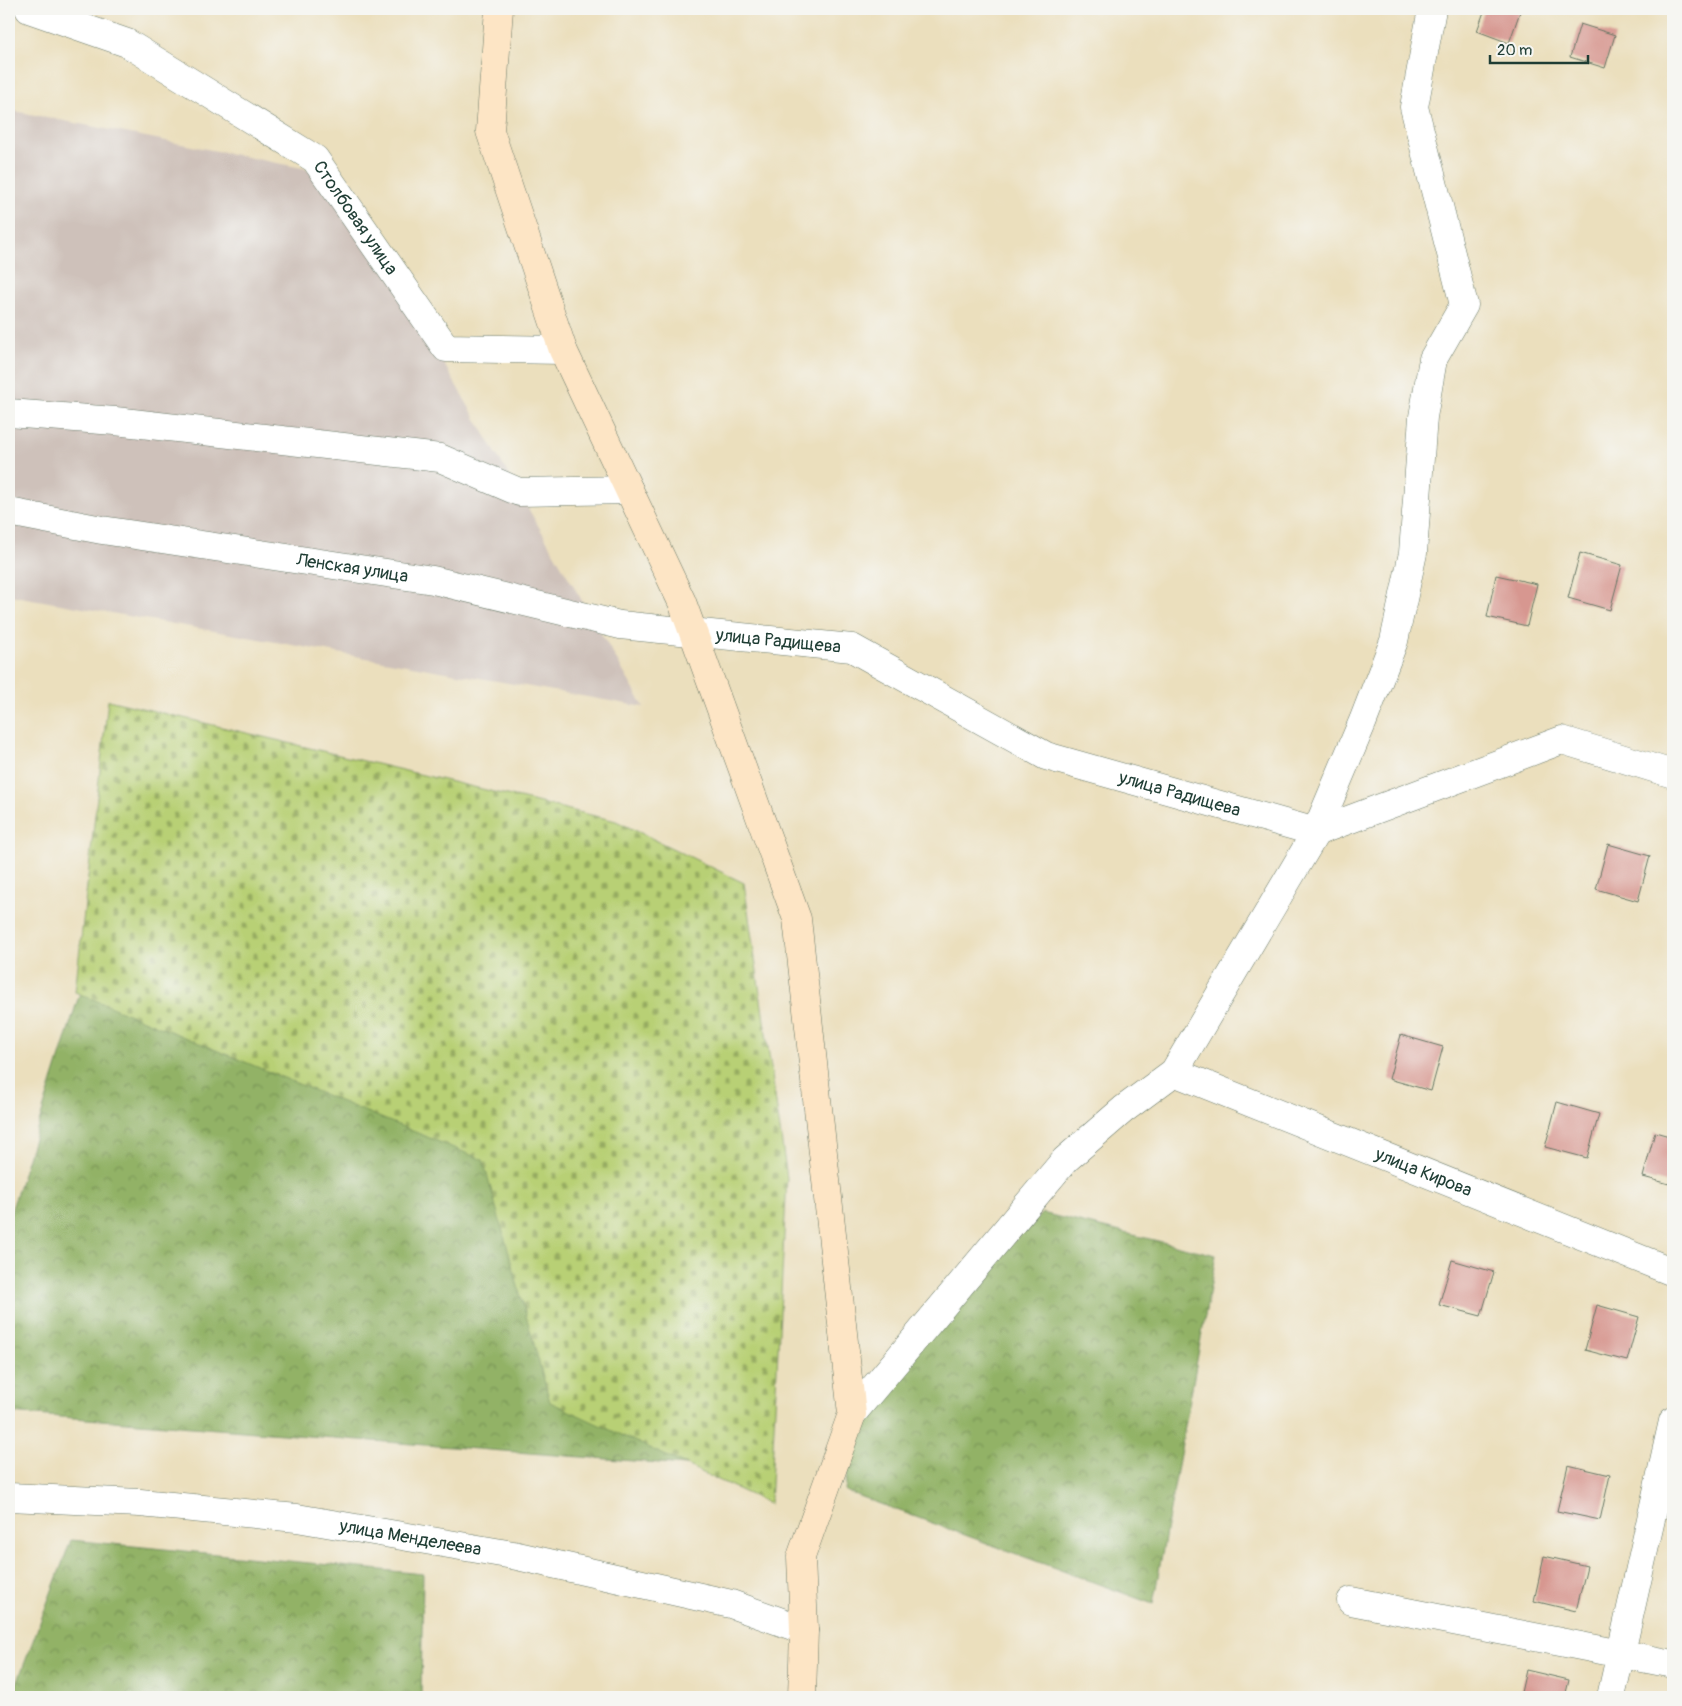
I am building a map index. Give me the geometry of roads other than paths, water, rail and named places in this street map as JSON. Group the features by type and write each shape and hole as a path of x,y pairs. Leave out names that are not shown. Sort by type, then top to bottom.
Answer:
{"street":[{"name":"Столбовая улица","path":"29,9 127,43 315,159 446,348 563,350"},
{"path":"499,9 490,131 563,350 682,602 797,919 852,1414"},
{"path":"802,1697 804,1630 801,1557 852,1414 1065,1160 1124,1109 1174,1072 1316,832 1363,721 1394,641 1413,554 1423,417 1433,359 1464,305 1414,107 1432,9"},
{"path":"9,413 115,421 440,458 519,492 629,490"},
{"name":"Ленская улица","path":"9,512 102,530 433,580 620,625 693,633"},
{"name":"улица Радищева","path":"693,633 852,648 1046,756 1316,832"},
{"path":"1316,832 1562,740 1673,774"},
{"name":"улица Кирова","path":"1174,1072 1673,1272"},
{"path":"1611,1697 1673,1422"},
{"name":"улица Менделеева","path":"9,1498 140,1503 297,1518 513,1555 731,1604 804,1630"},
{"path":"1352,1601 1673,1664"}]}
